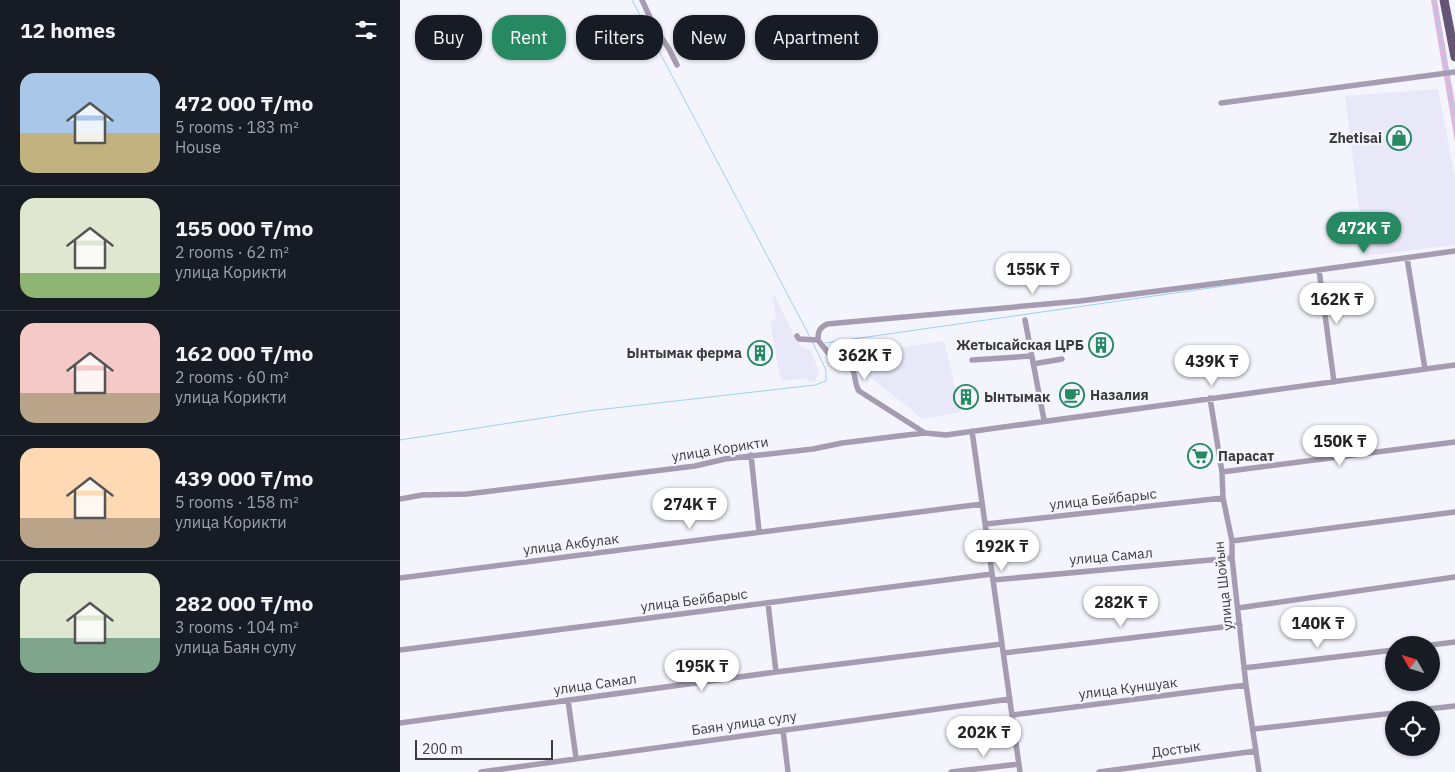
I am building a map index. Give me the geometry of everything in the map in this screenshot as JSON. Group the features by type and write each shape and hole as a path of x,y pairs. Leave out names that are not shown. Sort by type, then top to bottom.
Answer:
{"main road":[{"path":"1444,0 1455,56"}],"street":[{"path":"642,0 654,26 677,65"},
{"path":"1221,103 1450,72"},
{"path":"814,340 821,327 827,324 1080,301 1408,260 1455,251"},
{"path":"1408,260 1425,369"},
{"path":"1319,270 1334,382"},
{"path":"1025,320 1044,420"},
{"path":"797,336 799,339 814,340 829,354 851,366 859,391 925,433"},
{"path":"972,360 1031,356"},
{"path":"1033,364 1062,359"},
{"name":"улица Корикти","path":"400,499 422,495 467,494 695,466 725,459 814,449 842,443 925,433 946,435 1044,420 1455,365"},
{"name":"улица Шойын","path":"1210,398 1222,472 1223,498 1232,541 1232,558 1244,668 1259,772"},
{"path":"972,431 1020,772"},
{"path":"1222,472 1455,442"},
{"path":"751,456 759,531"},
{"name":"улица Бейбарыс","path":"986,524 1223,498"},
{"name":"улица Акбулак","path":"400,578 982,504"},
{"path":"1232,541 1455,512"},
{"name":"улица Самал","path":"992,577 1232,558"},
{"name":"улица Бейбарыс","path":"400,650 768,603 992,577"},
{"path":"1238,608 1455,577"},
{"path":"768,603 776,672"},
{"path":"1004,653 1240,625"},
{"path":"1440,644 1455,642"},
{"name":"улица Самал","path":"400,724 776,672 1002,644"},
{"path":"1244,668 1385,651"},
{"name":"улица Куншуак","path":"1012,715 1246,685"},
{"name":"Баян улица сулу","path":"481,772 1010,699"},
{"path":"568,700 576,758"},
{"path":"1440,708 1455,706"},
{"path":"1254,729 1385,714"},
{"path":"784,730 788,772"},
{"name":"Достык","path":"1099,772 1256,751"},
{"path":"951,772 1019,764"}],"shaded area":[{"path":"1431,0 1437,0 1455,104 1455,142"},
{"name":"Zhetisai","path":"1438,89 1455,179 1455,245 1365,256 1345,96"},
{"path":"772,293 799,346 810,350 819,371 815,381 809,382 807,378 781,381 770,323 776,318"},
{"path":"944,341 961,412 923,419 861,370 855,358 877,351"}],"waterway":[{"path":"632,0 810,337"},
{"path":"1434,0 1447,71"},
{"path":"1447,75 1455,118"},
{"path":"825,343 1273,279"},
{"path":"400,440 588,411 815,385 826,381 826,370 812,341"}],"place":[{"name":"Zhetisai","path":"1399,138"},
{"name":"Жетысайская ЦРБ","path":"1101,345"},
{"name":"Ынтымак ферма","path":"760,353"},
{"name":"Назалия","path":"1072,395"},
{"name":"Ынтымак","path":"966,397"},
{"name":"Парасат","path":"1200,456"}]}
